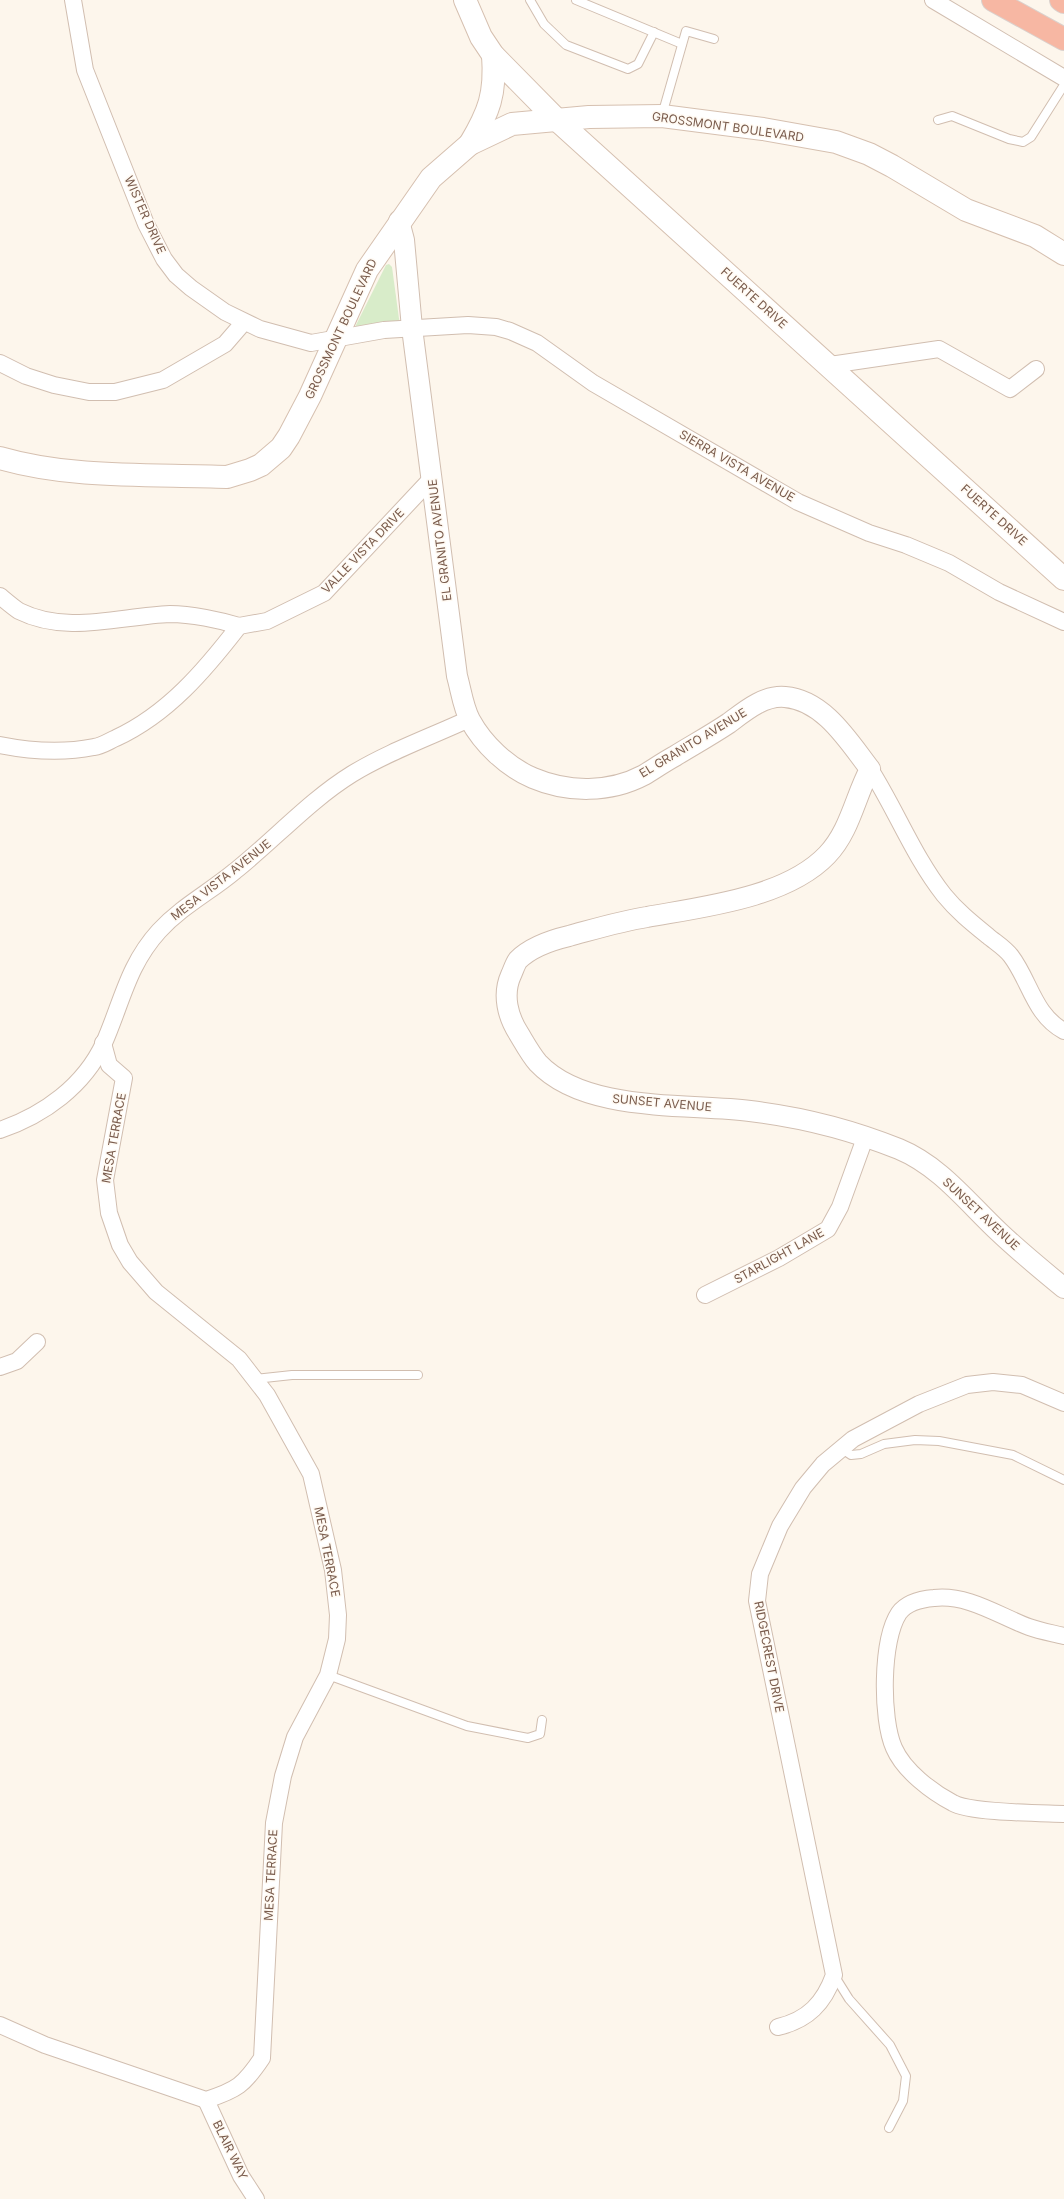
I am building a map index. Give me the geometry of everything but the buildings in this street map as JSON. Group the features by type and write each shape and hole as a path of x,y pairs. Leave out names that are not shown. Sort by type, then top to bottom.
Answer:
{"highway":[{"path":"992,0 1064,39"},
{"path":"1060,0 1064,2"}],"main road":[{"name":"FUERTE DRIVE","path":"465,0 481,37 493,55 556,119 830,365 1064,579"},
{"path":"470,144 483,123 492,99 494,74 493,55"},
{"name":"GROSSMONT BOULEVARD","path":"0,458 30,467 76,472 227,477 250,470 271,457 289,436 310,396 334,339 367,270 430,178 470,144 512,124 556,119 662,116 763,129 836,142 892,166 966,210 1035,236 1064,254"}],"street":[{"name":"WISTER DRIVE","path":"73,0 85,70 146,224 164,259 176,275 191,288 225,312 244,322 278,335 303,342 311,343 384,330 412,328"},
{"path":"933,0 1064,78"},
{"name":"EL GRANITO AVENUE","path":"400,221 404,240 412,328 457,676 469,719 500,757 526,775 561,787 597,789 615,785 643,775 716,731 756,704 773,698 785,697 796,699 813,707 829,719 870,769 887,795 935,883 955,908 1008,953 1022,971 1040,1010 1053,1025 1064,1031"},
{"path":"0,363 26,376 54,385 89,392 115,392 163,380 225,344 244,322"},
{"name":"SIERRA VISTA AVENUE","path":"412,328 482,325 510,330 524,336 593,383 798,502 869,533 906,545 949,563 999,592 1064,622"},
{"path":"830,365 939,349 1010,389 1036,369"},
{"name":"VALLE VISTA DRIVE","path":"0,596 19,610 43,620 68,624 172,614 225,622 240,626 267,621 324,593 432,478"},
{"path":"0,745 19,749 66,750 96,747 126,734 165,708 214,659 240,626"},
{"name":"MESA VISTA AVENUE","path":"0,1130 28,1119 55,1102 82,1075 103,1043 131,970 144,950 175,914 206,891 223,881 265,848 321,798 351,775 375,761 469,719"},
{"name":"SUNSET AVENUE","path":"870,769 862,785 844,832 827,855 804,874 758,893 712,906 643,917 557,939 534,949 517,961 508,982 506,1004 516,1029 538,1063 554,1076 580,1091 614,1100 758,1112 816,1122 900,1150 915,1158 954,1186 999,1233 1064,1288"},
{"name":"MESA TERRACE","path":"103,1043 109,1065 124,1078 104,1180 109,1213 120,1245 134,1267 156,1292 239,1359 267,1395 311,1474 333,1570 338,1615 337,1639 328,1675 295,1737 283,1776 274,1823 262,2058 248,2079 237,2088 231,2092 206,2100"},
{"name":"STARLIGHT LANE","path":"705,1295 779,1258 828,1229 840,1207 865,1138"},
{"path":"0,1367 17,1361 37,1342"},
{"name":"RIDGECREST DRIVE","path":"834,1975 757,1601 760,1574 780,1526 803,1488 823,1464 853,1439 919,1404 967,1385 994,1382 1022,1385 1064,1403"},
{"path":"1064,1636 1030,1627 967,1601 936,1597 912,1602 900,1612 890,1631 884,1690 886,1721 894,1749 908,1769 934,1792 955,1804 979,1809 1064,1814"},
{"path":"778,2028 788,2025 810,2014 828,1991 834,1975"},
{"path":"0,2025 45,2046 206,2100"},
{"name":"BLAIR WAY","path":"206,2100 241,2176 256,2199"}],"lane":[{"path":"530,0 544,24 566,46 628,69 638,64 654,32"},
{"path":"576,0 682,44"},
{"path":"662,116 686,31 714,39"},
{"path":"938,120 952,116 1010,139 1024,142 1031,137 1064,85"},
{"path":"255,1379 292,1375 418,1375"},
{"path":"842,1449 851,1456 861,1454 884,1444 915,1440 939,1441 1013,1455 1064,1480"},
{"path":"328,1675 467,1726 528,1738 540,1734 542,1720"},
{"path":"834,1975 849,1999 890,2044 906,2076 903,2101 889,2128"}],"green space":[{"path":"389,264 392,267 400,326 352,333 386,265"}]}
